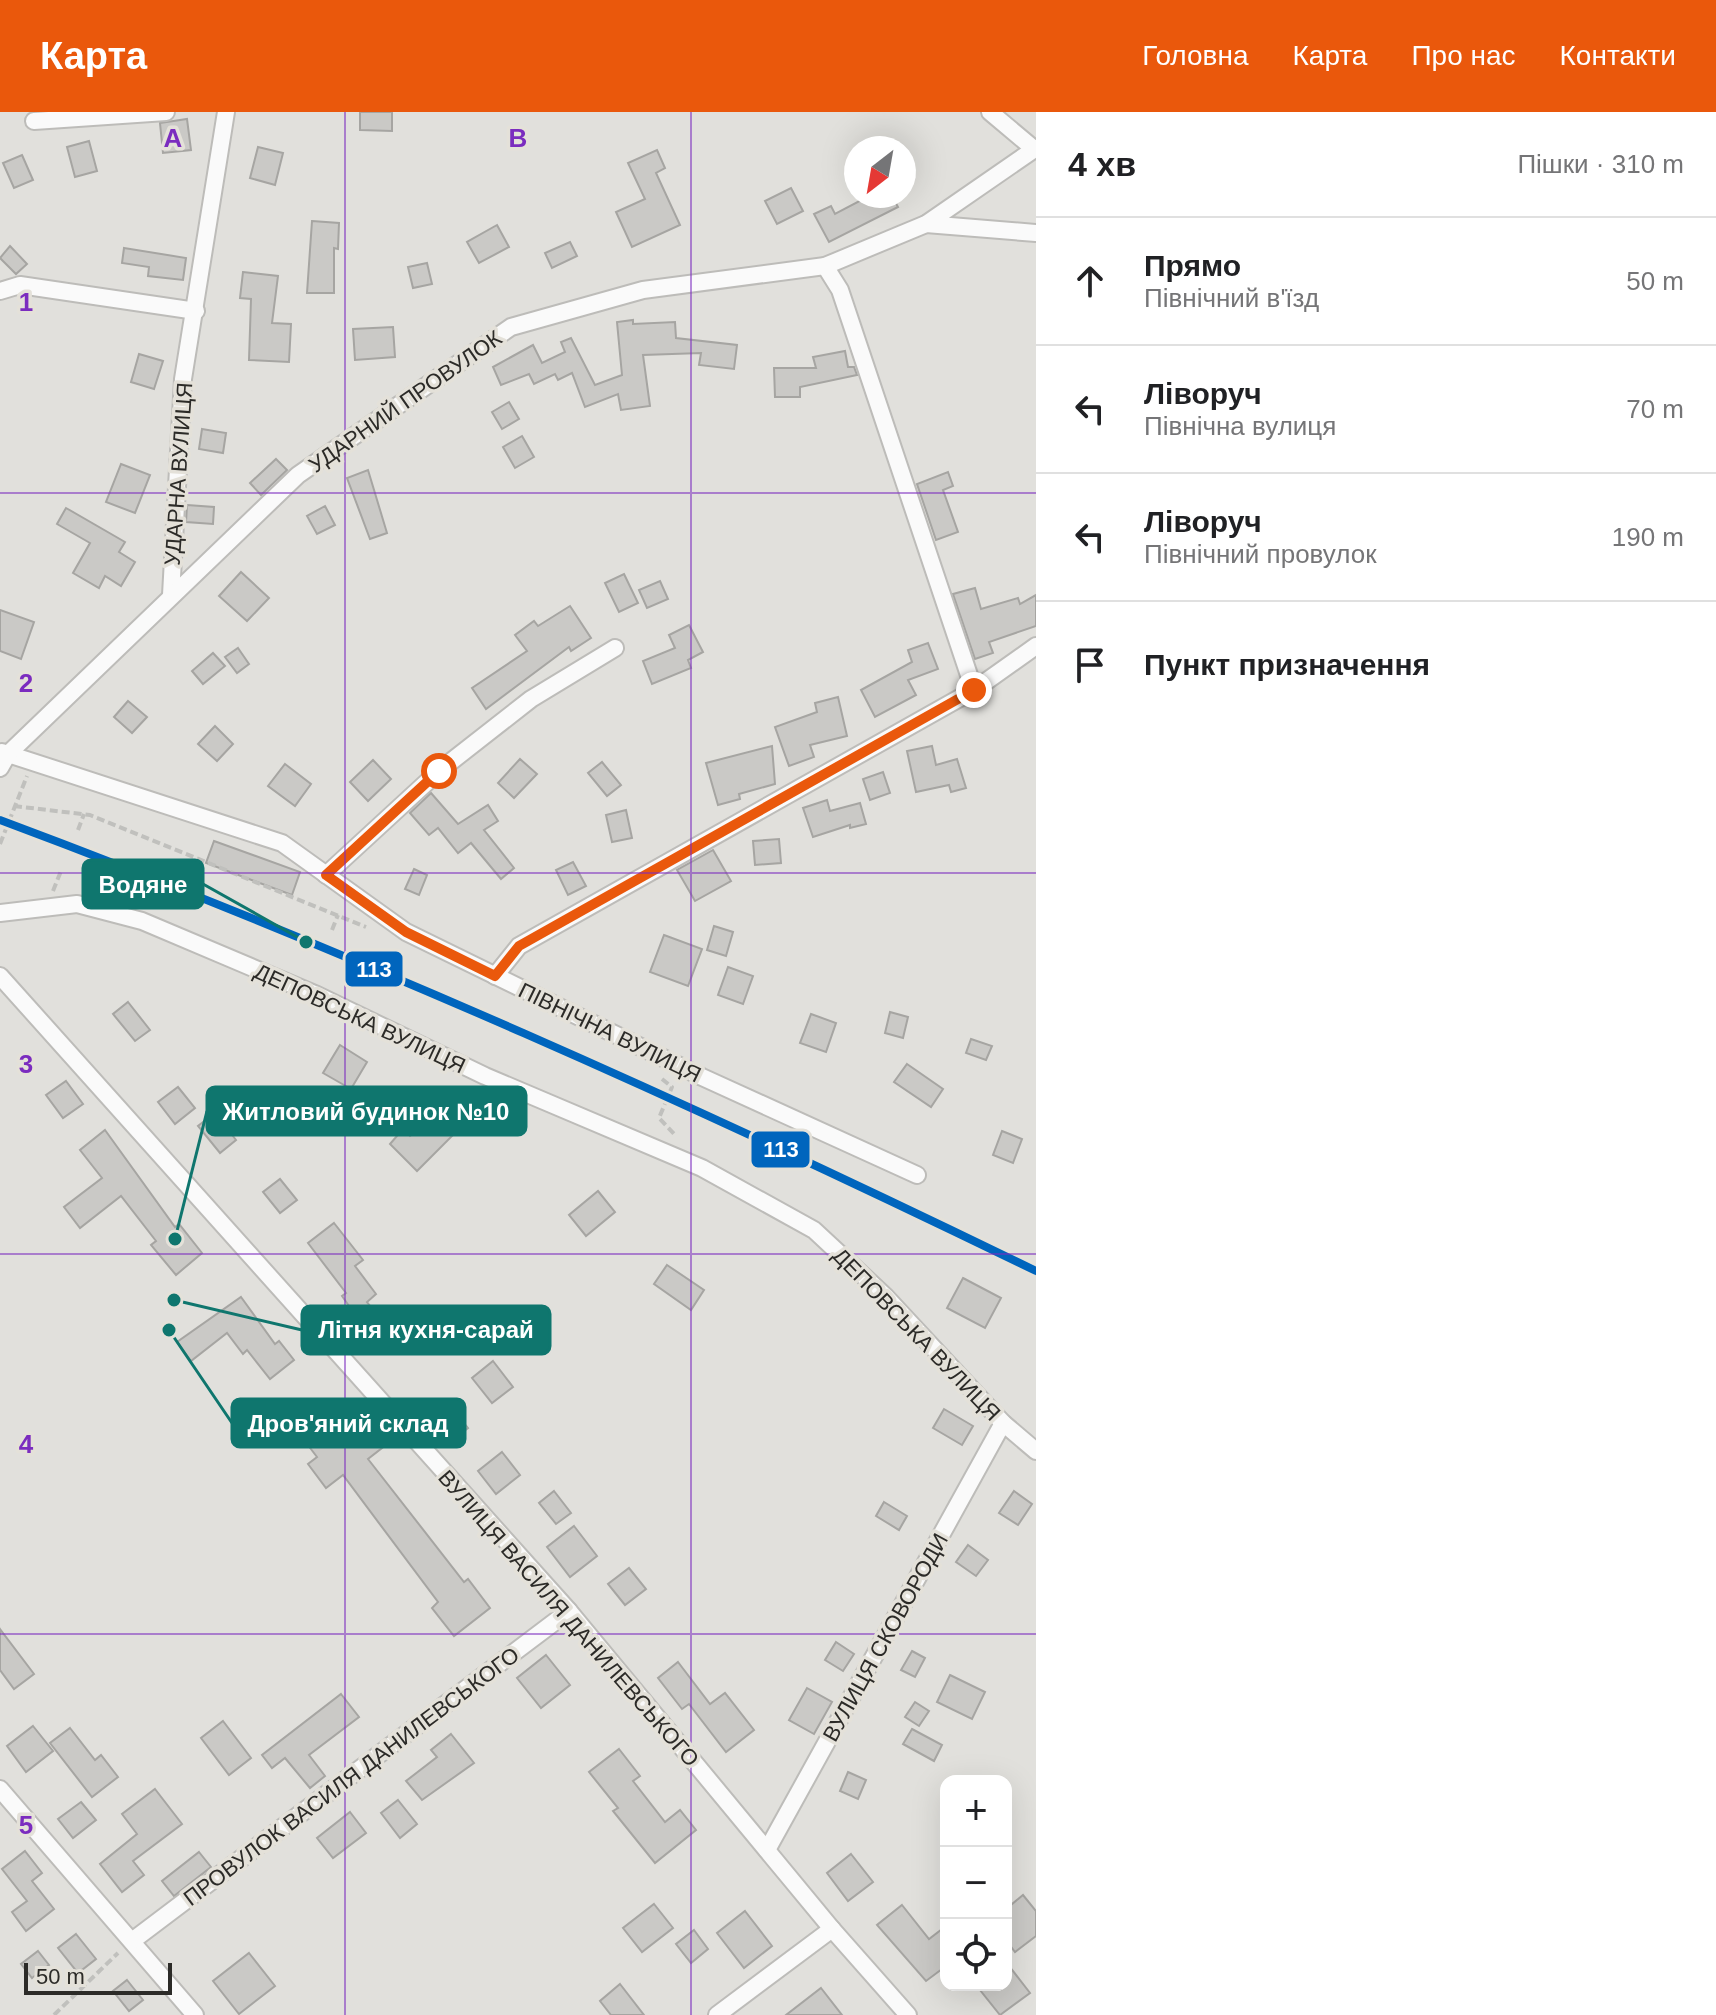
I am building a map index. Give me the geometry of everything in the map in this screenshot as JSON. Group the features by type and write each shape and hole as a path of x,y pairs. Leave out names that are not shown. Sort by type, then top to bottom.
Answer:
{"street":[{"path":"34,121 166,112"},
{"name":"УДАРНА ВУЛИЦЯ","path":"3,758 171,595 183,379 226,112"},
{"path":"990,112 1035,148"},
{"name":"УДАРНИЙ ПРОВУЛОК","path":"171,595 298,475 511,327 643,290 825,266 926,224 1035,148"},
{"path":"926,224 1036,233"},
{"path":"825,266 840,290 974,690"},
{"path":"0,291 30,286 196,311"},
{"path":"495,976 519,946 974,690 1036,646"},
{"path":"326,875 439,771 496,726 531,699 615,648"},
{"name":"ПІВНІЧНА ВУЛИЦЯ","path":"3,758 282,843 406,932 650,1052 917,1175"},
{"name":"ДЕПОВСЬКА ВУЛИЦЯ","path":"0,913 77,904 142,921 317,995 485,1076 694,1165 814,1230 885,1296 1003,1423 1036,1451"},
{"name":"ВУЛИЦЯ ВАСИЛЯ ДАНИЛЕВСЬКОГО","path":"0,976 569,1611 832,1929 908,2015"},
{"name":"ВУЛИЦЯ СКОВОРОДИ","path":"767,1850 1003,1423"},
{"name":"ПРОВУЛОК ВАСИЛЯ ДАНИЛЕВСЬКОГО","path":"132,1941 569,1611"},
{"path":"0,1789 195,2015"},
{"path":"717,2015 832,1929"}],"path":[{"path":"14,810 84,814 372,929"},
{"path":"78,830 84,814"},
{"path":"197,873 201,861"},
{"path":"332,930 338,915"},
{"path":"650,1052 655,1073 672,1087 659,1118 694,1165"},
{"path":"54,2015 132,1941"}],"building":[{"path":"360,112 392,112 392,131 360,130"},
{"path":"187,119 191,150 163,153 160,123"},
{"path":"89,141 97,171 75,177 67,147"},
{"path":"258,147 283,153 275,185 250,178"},
{"path":"657,150 665,168 656,173 680,225 632,247 616,212 645,199 628,163"},
{"path":"22,155 33,180 14,188 3,163"},
{"path":"791,188 803,211 777,224 765,201"},
{"path":"831,206 835,214 846,208 896,208 829,242 814,214"},
{"path":"312,221 339,223 338,249 334,248 334,293 307,293"},
{"path":"497,225 509,247 479,263 467,242"},
{"path":"570,242 577,256 552,268 545,253"},
{"path":"10,246 27,264 16,274 0,258"},
{"path":"124,248 186,258 183,280 148,276 149,267 122,263"},
{"path":"427,263 432,284 413,288 408,267"},
{"path":"243,272 278,276 272,323 291,324 289,362 249,360 251,299 240,298"},
{"path":"633,320 633,324 675,322 676,338 737,345 734,369 699,365 701,353 643,355 650,406 621,410 618,394 585,407 572,373 558,380 555,374 534,384 529,374 501,385 493,367 533,345 542,363 565,352 561,342 571,338 595,385 622,375 617,322"},
{"path":"393,327 395,357 355,360 353,329"},
{"path":"845,351 848,367 854,367 857,375 800,387 800,397 775,397 774,368 816,368 813,357"},
{"path":"139,354 163,361 154,389 131,382"},
{"path":"509,402 519,419 502,429 492,412"},
{"path":"202,429 226,433 223,453 199,449"},
{"path":"522,436 534,457 515,468 503,447"},
{"path":"276,459 287,470 261,495 250,483"},
{"path":"121,464 150,475 135,513 106,502"},
{"path":"368,470 387,533 370,539 347,478"},
{"path":"948,472 953,486 943,490 958,532 936,540 917,484"},
{"path":"187,505 214,507 213,524 186,522"},
{"path":"325,506 335,525 317,534 307,516"},
{"path":"66,508 125,542 119,552 135,562 121,586 105,576 99,588 73,573 90,543 57,524"},
{"path":"241,572 269,598 247,621 219,596"},
{"path":"624,574 638,603 619,612 605,583"},
{"path":"660,581 668,599 647,608 639,590"},
{"path":"975,588 981,609 1018,598 1020,604 1036,595 1036,626 989,642 993,653 975,659 953,594"},
{"path":"570,606 591,638 571,651 569,647 486,709 472,688 527,651 515,635 534,621 538,626"},
{"path":"0,610 34,622 21,659 0,651"},
{"path":"689,625 703,652 688,660 691,668 652,684 643,661 675,648 669,635"},
{"path":"928,643 938,669 908,680 916,695 875,717 861,690 912,662 908,650"},
{"path":"238,648 249,664 237,673 225,657"},
{"path":"213,653 225,666 203,684 192,671"},
{"path":"838,697 847,736 810,745 814,757 789,766 775,727 817,712 815,703"},
{"path":"128,701 147,717 132,733 114,717"},
{"path":"215,726 233,744 217,761 198,744"},
{"path":"772,746 775,784 739,794 740,799 718,805 706,763"},
{"path":"932,746 936,765 957,759 966,788 951,792 949,785 916,792 907,751"},
{"path":"520,759 537,774 514,798 498,783"},
{"path":"373,760 391,779 368,801 350,782"},
{"path":"602,762 621,785 607,796 588,773"},
{"path":"285,764 311,784 295,806 268,786"},
{"path":"883,772 890,793 870,800 863,779"},
{"path":"431,793 458,824 488,805 498,821 484,830 514,868 501,879 471,843 458,853 438,828 429,835 410,813"},
{"path":"827,800 830,811 860,803 866,824 850,828 850,825 813,837 803,808"},
{"path":"626,810 632,838 612,842 606,815"},
{"path":"779,839 781,863 755,865 753,841"},
{"path":"214,841 300,872 292,895 206,863"},
{"path":"713,850 731,881 695,901 677,870"},
{"path":"573,862 586,886 568,895 556,870"},
{"path":"414,869 427,875 419,895 405,889"},
{"path":"714,926 733,932 726,956 707,950"},
{"path":"664,935 702,949 688,986 650,972"},
{"path":"728,967 753,976 743,1004 718,995"},
{"path":"128,1002 150,1030 135,1041 113,1014"},
{"path":"890,1012 908,1017 903,1038 885,1033"},
{"path":"811,1014 836,1023 826,1052 800,1043"},
{"path":"971,1039 992,1046 986,1060 966,1053"},
{"path":"340,1045 367,1062 351,1089 323,1073"},
{"path":"907,1064 943,1089 931,1107 894,1082"},
{"path":"66,1081 83,1104 63,1118 46,1095"},
{"path":"178,1087 195,1108 175,1124 158,1102"},
{"path":"438,1112 455,1133 417,1171 390,1144 403,1129 410,1136"},
{"path":"215,1113 236,1140 220,1153 198,1126"},
{"path":"105,1130 175,1227 179,1224 202,1253 176,1275 151,1245 156,1241 121,1196 80,1228 64,1207 102,1178 80,1150"},
{"path":"1002,1131 1022,1139 1013,1163 993,1155"},
{"path":"280,1179 297,1200 280,1213 263,1192"},
{"path":"598,1191 615,1212 586,1236 569,1215"},
{"path":"334,1223 363,1260 355,1266 376,1294 367,1302 393,1335 378,1347 342,1296 346,1293 308,1243"},
{"path":"667,1265 704,1290 691,1310 654,1284"},
{"path":"963,1278 1001,1298 985,1328 947,1308"},
{"path":"241,1297 275,1344 279,1341 294,1360 270,1379 247,1350 243,1354 227,1333 191,1361 177,1342"},
{"path":"493,1361 513,1387 492,1403 472,1378"},
{"path":"311,1401 341,1440 363,1423 382,1448 368,1459 464,1582 468,1579 490,1608 454,1636 432,1608 438,1602 343,1475 326,1488 308,1464 317,1457 288,1419"},
{"path":"448,1403 468,1428 446,1445 426,1420"},
{"path":"944,1409 973,1426 962,1445 933,1428"},
{"path":"502,1452 520,1475 496,1494 478,1471"},
{"path":"554,1491 571,1513 556,1524 539,1503"},
{"path":"1014,1491 1032,1504 1018,1525 999,1513"},
{"path":"884,1502 907,1516 899,1530 876,1516"},
{"path":"574,1526 597,1556 570,1577 547,1547"},
{"path":"968,1545 988,1560 976,1576 956,1562"},
{"path":"629,1568 646,1589 625,1605 608,1584"},
{"path":"0,1629 34,1674 14,1689 0,1670"},
{"path":"836,1642 854,1654 843,1671 825,1660"},
{"path":"912,1651 925,1658 915,1677 901,1670"},
{"path":"546,1655 570,1685 541,1708 517,1678"},
{"path":"678,1662 710,1704 725,1693 754,1730 726,1752 689,1704 682,1709 658,1678"},
{"path":"950,1675 985,1692 972,1719 937,1702"},
{"path":"807,1688 832,1702 814,1734 789,1720"},
{"path":"341,1694 359,1717 309,1755 325,1776 310,1788 285,1758 272,1768 262,1755"},
{"path":"915,1702 929,1711 919,1726 905,1717"},
{"path":"223,1721 251,1758 229,1775 201,1738"},
{"path":"33,1726 53,1751 26,1772 7,1746"},
{"path":"70,1728 95,1760 101,1755 118,1777 92,1797 50,1743"},
{"path":"912,1729 942,1745 934,1761 903,1744"},
{"path":"451,1734 474,1763 422,1800 406,1781 437,1757 431,1750"},
{"path":"619,1749 640,1776 633,1781 665,1822 680,1810 696,1830 655,1863 613,1811 618,1808 589,1772"},
{"path":"848,1772 866,1780 858,1799 840,1791"},
{"path":"155,1789 182,1824 133,1861 144,1875 122,1892 100,1864 137,1834 122,1814"},
{"path":"398,1800 417,1824 400,1838 381,1813"},
{"path":"81,1802 96,1820 73,1838 58,1819"},
{"path":"350,1812 366,1833 333,1858 317,1838"},
{"path":"25,1851 42,1873 32,1881 54,1909 26,1931 12,1912 27,1901 2,1869"},
{"path":"199,1852 211,1867 174,1896 162,1881"},
{"path":"851,1854 873,1882 848,1901 827,1873"},
{"path":"1023,1895 1036,1911 1036,1936 1015,1952 1012,1948 1012,1904"},
{"path":"654,1904 673,1928 642,1952 623,1928"},
{"path":"902,1905 929,1939 940,1931 940,1970 926,1981 877,1925"},
{"path":"745,1911 772,1946 744,1968 717,1933"},
{"path":"694,1930 708,1949 691,1963 676,1944"},
{"path":"76,1934 96,1959 78,1973 58,1948"},
{"path":"38,1951 49,1965 32,1978 21,1964"},
{"path":"249,1953 275,1986 239,2014 213,1981"},
{"path":"1012,1970 1030,1993 1000,2015 981,1991 1012,1991"},
{"path":"127,1980 143,2000 129,2011 113,1991"},
{"path":"620,1984 644,2015 611,2015 600,2001"},
{"path":"821,1988 842,2015 786,2015"}],"transit line":[{"name":"113","path":"0,820 264,923 524,1033 781,1149 1036,1271"}],"place":[{"name":"Водяне","path":"306,942"},
{"name":"Житловий будинок №10","path":"175,1239"},
{"name":"Літня кухня-сарай","path":"174,1300"},
{"name":"Дров'яний склад","path":"169,1330"}],"route":[{"path":"439,771 326,875 406,932 495,976 519,946 974,690"}]}
